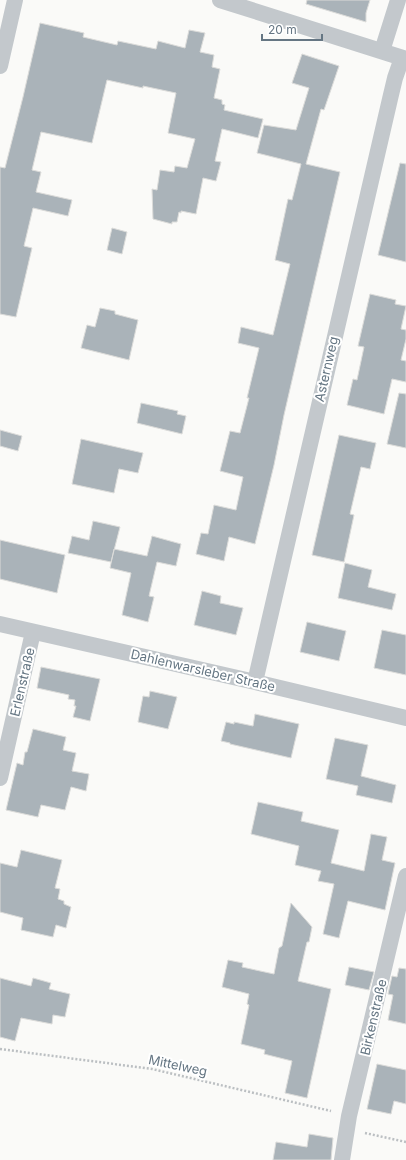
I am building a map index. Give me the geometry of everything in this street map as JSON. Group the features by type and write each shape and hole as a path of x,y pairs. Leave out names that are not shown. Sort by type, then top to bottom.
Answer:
{"street":[{"path":"0,66 15,0"},
{"path":"220,0 404,58"},
{"path":"382,51 398,0"},
{"name":"Asternweg","path":"255,682 386,114 395,78 404,58"},
{"name":"Dahlenwarsleber Straße","path":"0,624 406,718"},
{"name":"Erlenstraße","path":"0,778 34,632"},
{"name":"Birkenstraße","path":"342,1160 348,1123 406,876"}],"path":[{"name":"Mittelweg","path":"0,1049 152,1069 348,1123 406,1142"}],"building":[{"path":"307,0 370,0 366,13 366,22 306,4"},
{"path":"40,23 84,33 83,37 117,45 118,41 156,49 158,41 185,48 189,30 205,33 200,52 214,55 212,67 220,69 214,98 222,100 222,104 225,105 224,110 263,119 258,138 222,129 215,161 221,162 216,181 203,178 196,214 181,211 181,213 179,212 177,222 172,222 172,224 153,219 152,189 157,190 160,170 174,172 175,166 187,168 195,139 168,133 176,93 107,80 92,143 41,132 32,170 41,172 36,192 72,200 68,216 33,208 24,246 32,248 16,317 0,314 0,167 5,168"},
{"path":"302,54 339,66 324,110 321,109 306,164 340,172 255,544 229,537 224,561 196,554 201,533 208,534 214,505 236,510 243,477 220,471 230,431 240,433 259,348 238,343 241,327 273,335 290,264 275,260 288,199 292,200 301,164 257,153 264,125 296,130 309,88 292,83"},
{"path":"400,163 406,164 406,262 378,255"},
{"path":"112,228 127,232 122,254 107,250"},
{"path":"370,294 396,300 395,304 406,306 401,329 406,330 406,339 401,360 406,361 406,382 392,379 384,414 347,405 353,379 357,380 364,347 358,346"},
{"path":"100,308 115,311 115,314 138,320 129,360 81,348 87,325 95,327"},
{"path":"399,393 406,394 406,448 387,444"},
{"path":"141,403 178,411 177,414 186,416 182,434 137,423"},
{"path":"0,430 22,436 18,451 0,446"},
{"path":"339,435 376,443 370,469 361,467 350,514 354,515 344,562 312,555"},
{"path":"81,439 143,453 138,473 119,469 114,493 72,484"},
{"path":"93,521 120,527 111,562 68,553 72,536 89,540"},
{"path":"152,536 181,544 176,566 157,562 149,596 154,597 148,622 122,615 131,573 110,568 114,549 147,556"},
{"path":"0,540 65,555 57,593 0,579"},
{"path":"345,563 372,570 368,587 396,594 392,610 338,598"},
{"path":"202,591 221,596 220,603 243,608 236,635 194,625"},
{"path":"307,622 346,631 339,661 300,652"},
{"path":"382,630 406,635 406,675 374,668"},
{"path":"41,667 100,679 90,721 73,717 76,706 74,706 75,700 68,699 69,695 37,688"},
{"path":"150,691 177,697 168,729 138,722 143,696 149,697"},
{"path":"255,714 299,724 291,758 221,741 226,722 253,726"},
{"path":"33,729 66,737 63,750 76,753 72,771 89,774 86,791 71,787 65,810 41,805 38,817 6,810 17,763 23,765 25,752 27,752"},
{"path":"335,738 368,745 361,776 396,785 392,803 356,795 358,786 326,779"},
{"path":"258,802 303,812 301,821 339,830 331,863 364,871 371,834 387,837 382,860 395,863 385,910 348,901 339,938 323,934 334,884 318,881 321,871 295,865 299,846 251,834"},
{"path":"21,850 62,860 55,888 60,889 58,899 64,901 64,904 71,907 66,928 56,925 53,937 21,930 23,918 0,912 0,863 17,867"},
{"path":"291,903 312,927 298,981 331,989 307,1098 285,1093 292,1061 264,1054 265,1050 241,1044 249,1005 247,1004 249,994 222,987 228,960 243,963 242,967 274,974 279,948 282,946"},
{"path":"349,967 374,972 369,990 345,985"},
{"path":"399,968 406,969 406,1024 388,1020 393,995 388,994 392,976 397,977"},
{"path":"0,978 31,986 33,978 51,983 49,989 70,994 65,1017 53,1015 52,1024 21,1018 15,1041 0,1037"},
{"path":"377,1064 406,1070 406,1104 394,1101 391,1114 367,1109"},
{"path":"309,1134 333,1138 331,1160 273,1160 276,1142 307,1147"}]}
